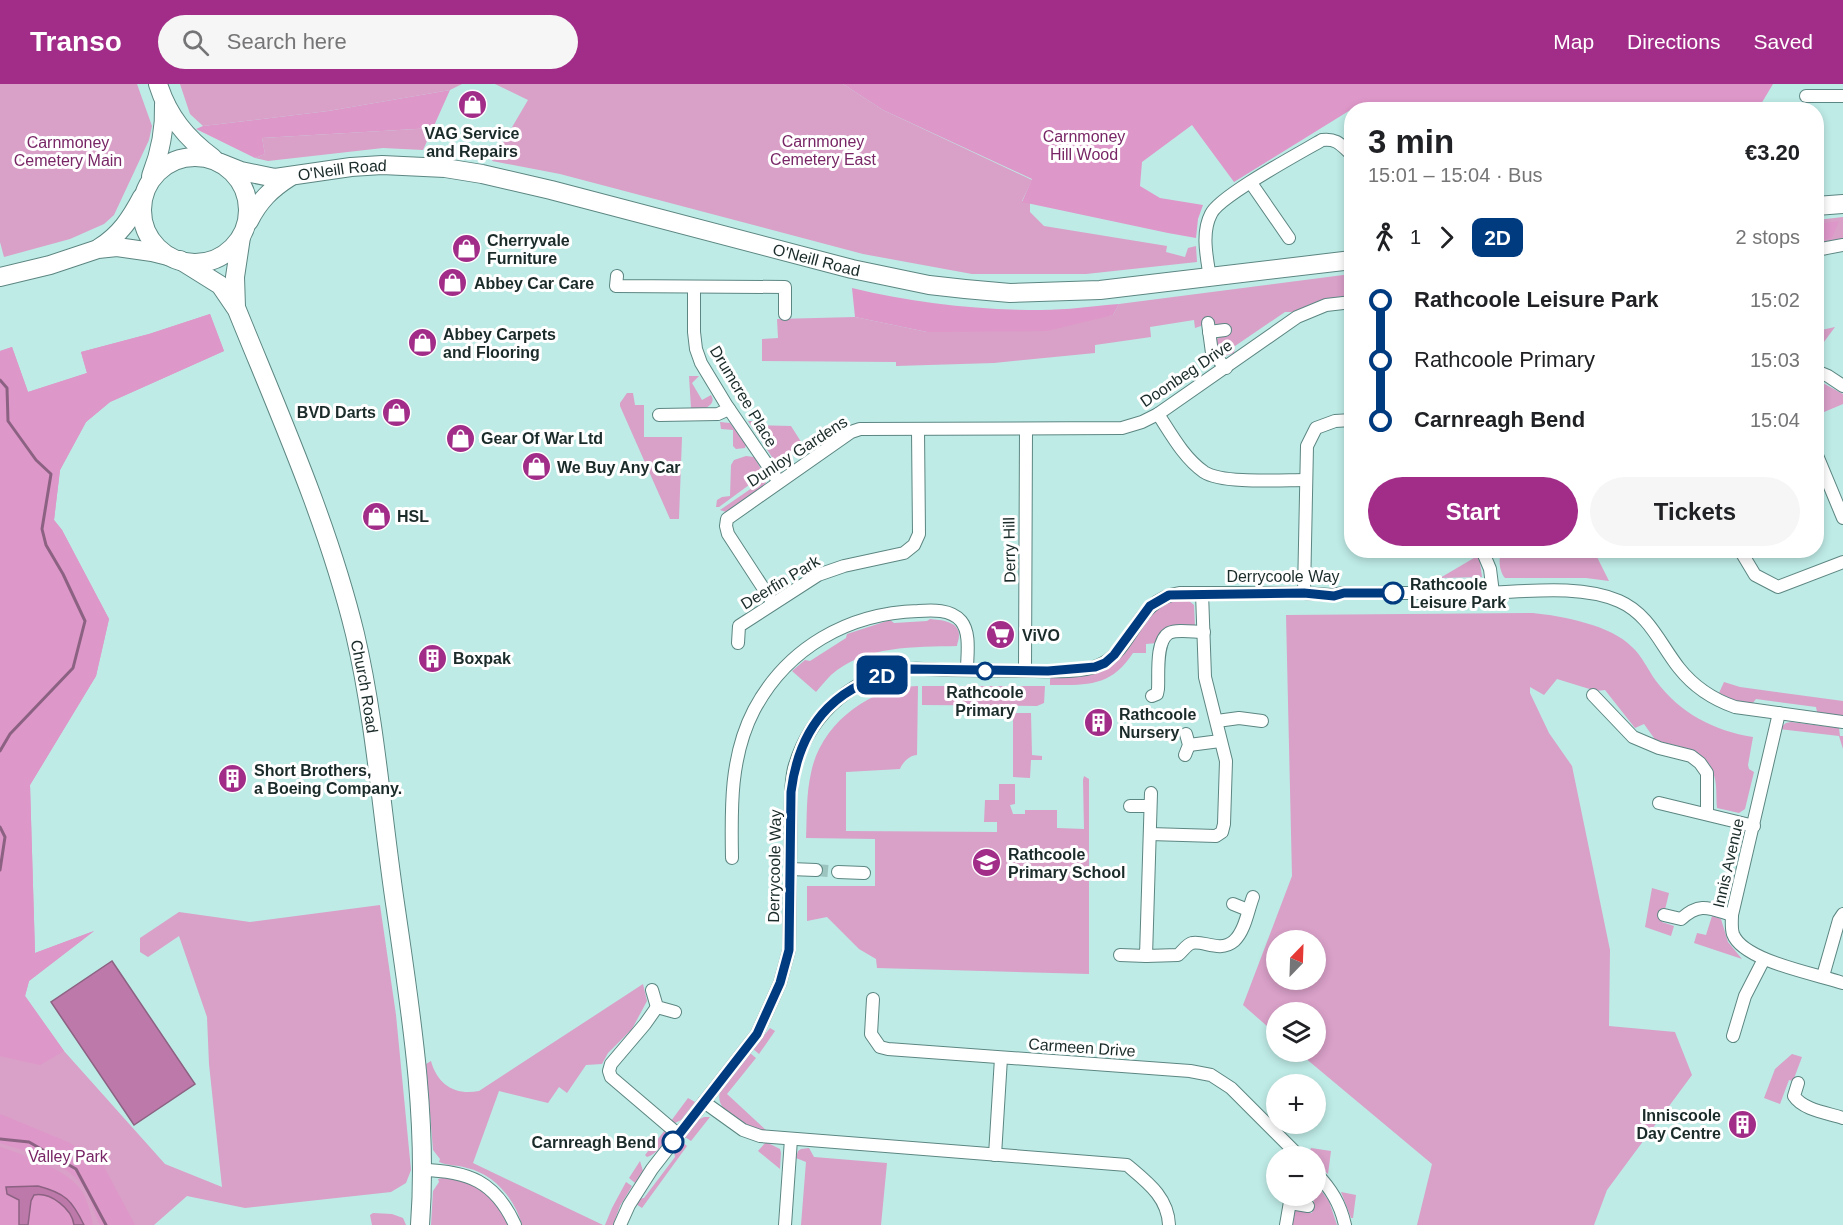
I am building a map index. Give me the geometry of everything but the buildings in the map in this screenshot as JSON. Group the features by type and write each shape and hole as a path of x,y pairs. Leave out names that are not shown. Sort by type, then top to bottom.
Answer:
{"main road":[{"path":"0,277 50,265 98,249 117,247 152,252 176,259 203,262 214,260 225,254 244,231 249,213 245,190 239,179 179,128 164,102 158,84"},
{"path":"164,102 165,128 142,212 144,223 154,244 176,259"},
{"path":"98,249 119,233 162,168 184,158 196,156 221,163"},
{"name":"O'Neill Road","path":"221,163 241,171 276,178 382,165 445,168 482,174 852,269 966,290 1054,293 1109,289 1344,261"},
{"name":"O'Neill Road","path":"244,231 259,202 270,190 290,177"},
{"path":"1824,205 1843,204"},
{"name":"Church Road","path":"237,310 235,277 244,231"},
{"name":"Church Road","path":"176,259 220,285 237,310 323,527 355,634 370,717 411,1027 419,1100 422,1170 420,1225"}],"street":[{"path":"1806,96 1843,96"},
{"path":"1210,278 1206,236 1211,214 1216,205 1322,140 1331,139 1344,148"},
{"path":"1251,183 1289,238"},
{"path":"1824,249 1843,245"},
{"path":"617,276 616,286 785,287 785,314"},
{"name":"Drumcree Place","path":"694,286 694,332 701,363 779,482"},
{"name":"Doonbeg Drive","path":"1026,430 1122,428 1142,422 1158,414 1226,368 1297,317 1326,305 1344,303"},
{"path":"1225,330 1209,327 1212,353 1226,368"},
{"path":"1824,375 1843,386"},
{"path":"659,415 718,414 729,409"},
{"path":"1158,414 1189,459 1205,473 1222,478 1305,480"},
{"path":"1304,593 1307,446 1316,428 1335,421 1344,420"},
{"name":"Dunloy Gardens","path":"773,603 728,534 727,519 851,432 860,429 1026,430"},
{"name":"Deerfin Park","path":"738,643 739,626 818,575 843,566 904,553 914,545 918,534 918,430"},
{"name":"Derry Hill","path":"1025,671 1026,430"},
{"path":"1824,472 1843,518"},
{"path":"1489,558 1493,593"},
{"path":"1745,558 1755,575 1778,587 1843,562"},
{"name":"Derrycoole Way","path":"620,1225 638,1190 757,1034 780,983 789,950 791,792 794,766 807,736 828,708 846,692 865,681 911,669 1025,671 1075,670 1095,667 1105,663 1114,655 1142,616 1160,599 1180,593 1304,593 1331,596 1344,593 1434,593 1469,596 1493,593 1574,592 1592,593 1621,602 1634,610 1658,635 1678,667 1696,687 1707,695 1735,707 1843,722"},
{"path":"1150,834 1216,836 1222,832 1224,824 1226,761 1205,677 1202,593"},
{"path":"719,848 732,853 734,776 738,751 753,711 789,662 828,633 876,615 902,611 951,613 961,621 967,633 967,670"},
{"path":"1152,696 1158,689 1159,650 1164,638 1174,632 1204,632"},
{"path":"1593,695 1633,737 1659,748 1691,756 1700,763 1707,773 1709,792 1707,814"},
{"name":"Innis Avenue","path":"1779,713 1732,915 1732,933 1742,947 1764,959 1843,983"},
{"path":"1217,721 1239,718 1262,721"},
{"path":"1187,745 1220,741"},
{"path":"1130,806 1150,800 1146,957"},
{"path":"1659,804 1754,826"},
{"path":"790,869 816,870"},
{"path":"838,872 864,873"},
{"path":"1120,955 1178,956 1195,942 1208,946 1226,945 1234,941 1241,930 1253,897"},
{"path":"1233,904 1248,910"},
{"path":"1664,915 1681,919 1692,910 1702,907 1732,915"},
{"path":"1823,976 1839,920 1843,914"},
{"path":"1733,1036 1745,996 1764,959"},
{"path":"652,990 657,1007"},
{"name":"Carmeen Drive","path":"873,999 870,1034 880,1047 1190,1071 1211,1075 1231,1088 1289,1146"},
{"path":"657,1007 675,1012"},
{"path":"657,1007 641,1030 611,1064 609,1071 611,1077 622,1088 679,1135"},
{"path":"995,1155 1001,1058"},
{"path":"1798,1083 1794,1096 1796,1100 1843,1118"},
{"path":"704,1102 749,1134 1127,1165 1153,1186 1166,1207 1169,1225"},
{"path":"785,1225 791,1139"},
{"path":"422,1170 437,1170 468,1176 482,1182 495,1192 504,1204 514,1225"},
{"path":"1326,1184 1340,1207 1345,1225"},
{"path":"1286,1225 1289,1206"}],"green space":[{"name":"Carnmoney Cemetery Main","path":"0,84 137,84 152,126 149,140 114,215 104,224 70,239 4,257 0,242"},
{"path":"180,84 462,84 450,90 328,111 203,126 190,114"},
{"name":"Carnmoney Cemetery East","path":"495,84 843,84 883,110 1032,180 1022,201 1030,203 1030,212 1044,226 1167,246 1166,252 1185,257 1188,248 1196,246 1197,262 1086,274 972,274 863,254 560,174 492,161 528,100"},
{"name":"Carnmoney Hill Wood","path":"843,84 1773,84 1762,102 1344,102 1344,114 1234,182 1192,125 1142,162 1140,186 1160,198 1203,205 1198,219 1196,238 1022,202 1032,179 883,110"},
{"path":"450,90 433,128 262,138 265,154 255,158 196,129 203,126 328,111"},
{"path":"433,128 423,150 383,148 268,161 255,158 265,154 262,138"},
{"path":"1843,217 1843,239 1824,243 1824,219"},
{"path":"1839,221 1832,238 1824,240 1824,223"},
{"path":"1344,275 1344,296 1325,299 1292,312 1285,312 1235,346 1234,353 1222,357 1216,340 1221,335 1230,333 1229,325 1216,325 1212,318 1206,318 1201,326 1195,328 1194,320 1150,327 1151,337 1095,345 1095,353 994,363 896,366 896,362 762,361 762,339 778,338 777,319 855,317 927,332 1113,315 1119,304"},
{"path":"852,288 922,302 993,309 1051,310 1119,304 1113,315 1047,331 927,332 855,317"},
{"path":"210,314 224,351 110,402 86,422 60,470 54,520 62,530 109,619 96,676 30,785 35,953 94,931 29,981 25,996 64,1051 165,1164 222,1187 209,1064 207,1017 179,936 148,957 140,952 140,938 179,912 250,922 380,905 396,1015 411,1170 406,1183 391,1192 245,1208 187,1196 154,1225 0,1225 0,351 12,347 28,392 87,373 81,352 149,334"},
{"name":"Valley Park","path":"210,314 224,351 110,402 86,422 60,470 54,520 62,530 109,619 96,676 30,785 35,953 94,931 29,981 25,996 64,1051 40,1065 0,1056 0,351 12,347 28,392 87,373 81,352 149,334"},
{"path":"1835,327 1824,342 1824,329"},
{"path":"689,376 699,376 692,383 702,400 711,395 712,403 706,408 691,408"},
{"path":"1824,384 1843,394 1843,404 1824,412"},
{"path":"627,393 633,393 635,405 644,405 644,437 682,437 679,519 670,519 620,406"},
{"path":"748,421 755,421 756,425 791,426 805,448 801,451 797,447 780,458 783,463 778,466"},
{"path":"720,422 730,423 746,445 745,448 736,449 733,446 733,430 721,429"},
{"path":"746,456 754,457 764,474 716,507 717,500 730,496 731,465 734,460"},
{"path":"768,477 762,488 750,497 726,512 720,510"},
{"path":"1474,558 1479,558 1482,577 1440,578"},
{"path":"1500,558 1598,558 1609,581 1586,578 1505,578"},
{"path":"1188,600 1194,605 1195,627 1157,643 1146,644 1146,653 1133,653 1116,672 1097,682 1050,685 1050,679 1053,676 1093,674 1114,664 1152,613 1163,604"},
{"path":"1533,613 1586,623 1623,639 1639,655 1665,692 1687,711 1711,725 1753,737 1748,765 1749,769 1754,772 1745,809 1739,813 1717,808 1715,779 1712,768 1706,760 1691,750 1652,740 1654,738 1644,724 1635,728 1605,690 1596,691 1557,679 1544,695 1530,687 1530,693 1549,733 1572,766 1610,950 1609,1026 1675,1032 1692,1075 1607,1190 1594,1225 1417,1225 1432,1164 1310,1062 1326,1062 1326,1002 1266,1002 1266,1025 1243,1005 1266,944 1266,990 1326,990 1326,930 1271,930 1292,876 1286,615"},
{"path":"930,619 949,622 956,627 959,636 957,646 891,650 859,658 844,665 831,675 816,692 792,671 805,660 810,661 846,638 847,634 890,620 894,623"},
{"path":"1724,682 1740,687 1843,701 1843,716 1817,712 1816,707 1756,699 1752,704 1736,701 1719,693"},
{"path":"918,686 917,755 907,760 900,769 846,772 846,831 997,832 997,822 984,822 985,800 999,800 999,784 1015,784 1015,804 1010,805 1013,814 1025,814 1025,810 1057,810 1057,828 1084,829 1084,776 1089,779 1089,974 877,968 876,959 859,949 827,917 807,921 807,886 875,886 875,839 806,838 808,789 816,756 836,725 865,701 882,693"},
{"path":"922,686 1045,686 1044,703 1037,706 922,705"},
{"path":"1015,713 1031,713 1032,755 1042,756 1042,760 1031,760 1030,778 1013,777 1013,718"},
{"path":"1791,722 1839,728 1840,736 1843,736 1843,749 1839,736 1779,729"},
{"path":"1652,888 1669,893 1662,922 1674,926 1671,936 1645,927"},
{"path":"1712,916 1721,919 1728,942 1742,959 1694,943 1697,933 1706,935"},
{"path":"643,984 647,1001 632,1029 608,1053 602,1064 586,1065 567,1093 559,1087 548,1103 499,1091 473,1163 603,1225 522,1225 509,1197 494,1182 477,1171 439,1162 440,1159 433,1150 426,1064 431,1061 442,1082 455,1090 479,1091"},
{"path":"770,1028 775,1031 759,1054 753,1049"},
{"path":"750,1053 756,1058 727,1094 767,1131 735,1119 722,1107 719,1100 725,1083"},
{"path":"1792,1054 1802,1057 1793,1081 1789,1080 1780,1104 1764,1098 1775,1069"},
{"path":"688,1098 695,1102 681,1120 675,1123 671,1121"},
{"path":"0,1114 68,1142 102,1163 135,1225 100,1225 86,1190 70,1173 48,1160 0,1143"},
{"path":"710,1117 691,1141 685,1137 698,1120"},
{"path":"665,1130 667,1135 662,1145 654,1154 647,1157 645,1155"},
{"path":"682,1142 687,1146 642,1208 636,1204 639,1199 644,1198 675,1157 674,1151"},
{"path":"766,1142 780,1149 780,1169 758,1151"},
{"path":"0,1147 46,1164 68,1177 83,1193 93,1225 84,1225 75,1207 38,1186 20,1188 7,1194 19,1200 19,1225 0,1225"},
{"path":"809,1148 814,1157 887,1163 881,1225 801,1225 806,1162 796,1158 798,1151"},
{"path":"1326,1150 1331,1151 1328,1174 1326,1172"},
{"path":"640,1161 643,1171 635,1183 629,1178"},
{"path":"438,1179 465,1181 483,1190 497,1205 508,1225 431,1225 433,1191 439,1182"},
{"path":"626,1182 632,1186 620,1206 613,1225 605,1225 612,1208"},
{"path":"1341,1192 1356,1195 1353,1218 1351,1218"},
{"path":"39,1194 62,1205 73,1219 74,1225 28,1225 31,1201 34,1195"},
{"path":"1326,1197 1337,1225 1292,1225 1295,1210 1312,1213 1313,1206 1326,1206"},
{"path":"373,1213 392,1214 403,1218 406,1225 372,1225 370,1215"}],"shaded area":[{"path":"112,961 195,1084 134,1125 51,1002"},
{"path":"38,1186 67,1199 76,1209 84,1225 74,1225 69,1213 54,1199 34,1195 28,1225 19,1225 19,1200 7,1194 6,1187"}],"waterway":[{"path":"0,380 7,388 8,421 36,460 51,474 42,529 46,545 63,574 85,621 73,668 10,734 0,751"},
{"path":"0,827 5,837 0,870"},
{"path":"0,1139 29,1142 76,1169 106,1225"}],"tunnel":[{"path":"816,870 838,872"}],"bus line":[{"name":"2D","path":"673,1142 757,1034 780,983 789,950 791,792 794,766 807,736 820,717 846,692 865,681 911,669 1048,671 1095,667 1105,663 1114,655 1150,606 1169,595 1180,593 1304,593 1334,596 1344,593 1393,593"}],"place":[{"name":"VAG Service and Repairs","path":"472,105"},
{"name":"Cherryvale Furniture","path":"466,249"},
{"name":"Abbey Car Care","path":"453,283"},
{"name":"Abbey Carpets and Flooring","path":"422,343"},
{"name":"BVD Darts","path":"397,412"},
{"name":"Gear Of War Ltd","path":"460,438"},
{"name":"We Buy Any Car","path":"536,467"},
{"name":"HSL","path":"376,516"},
{"name":"Rathcoole Leisure Park","path":"1393,593"},
{"name":"ViVO","path":"1001,635"},
{"name":"Boxpak","path":"432,658"},
{"name":"Rathcoole Primary","path":"985,671"},
{"name":"Rathcoole Nursery","path":"1098,723"},
{"name":"Short Brothers, a Boeing Company.","path":"233,779"},
{"name":"Rathcoole Primary School","path":"987,863"},
{"name":"Inniscoole Day Centre","path":"1742,1124"},
{"name":"Carnreagh Bend","path":"673,1142"}]}
